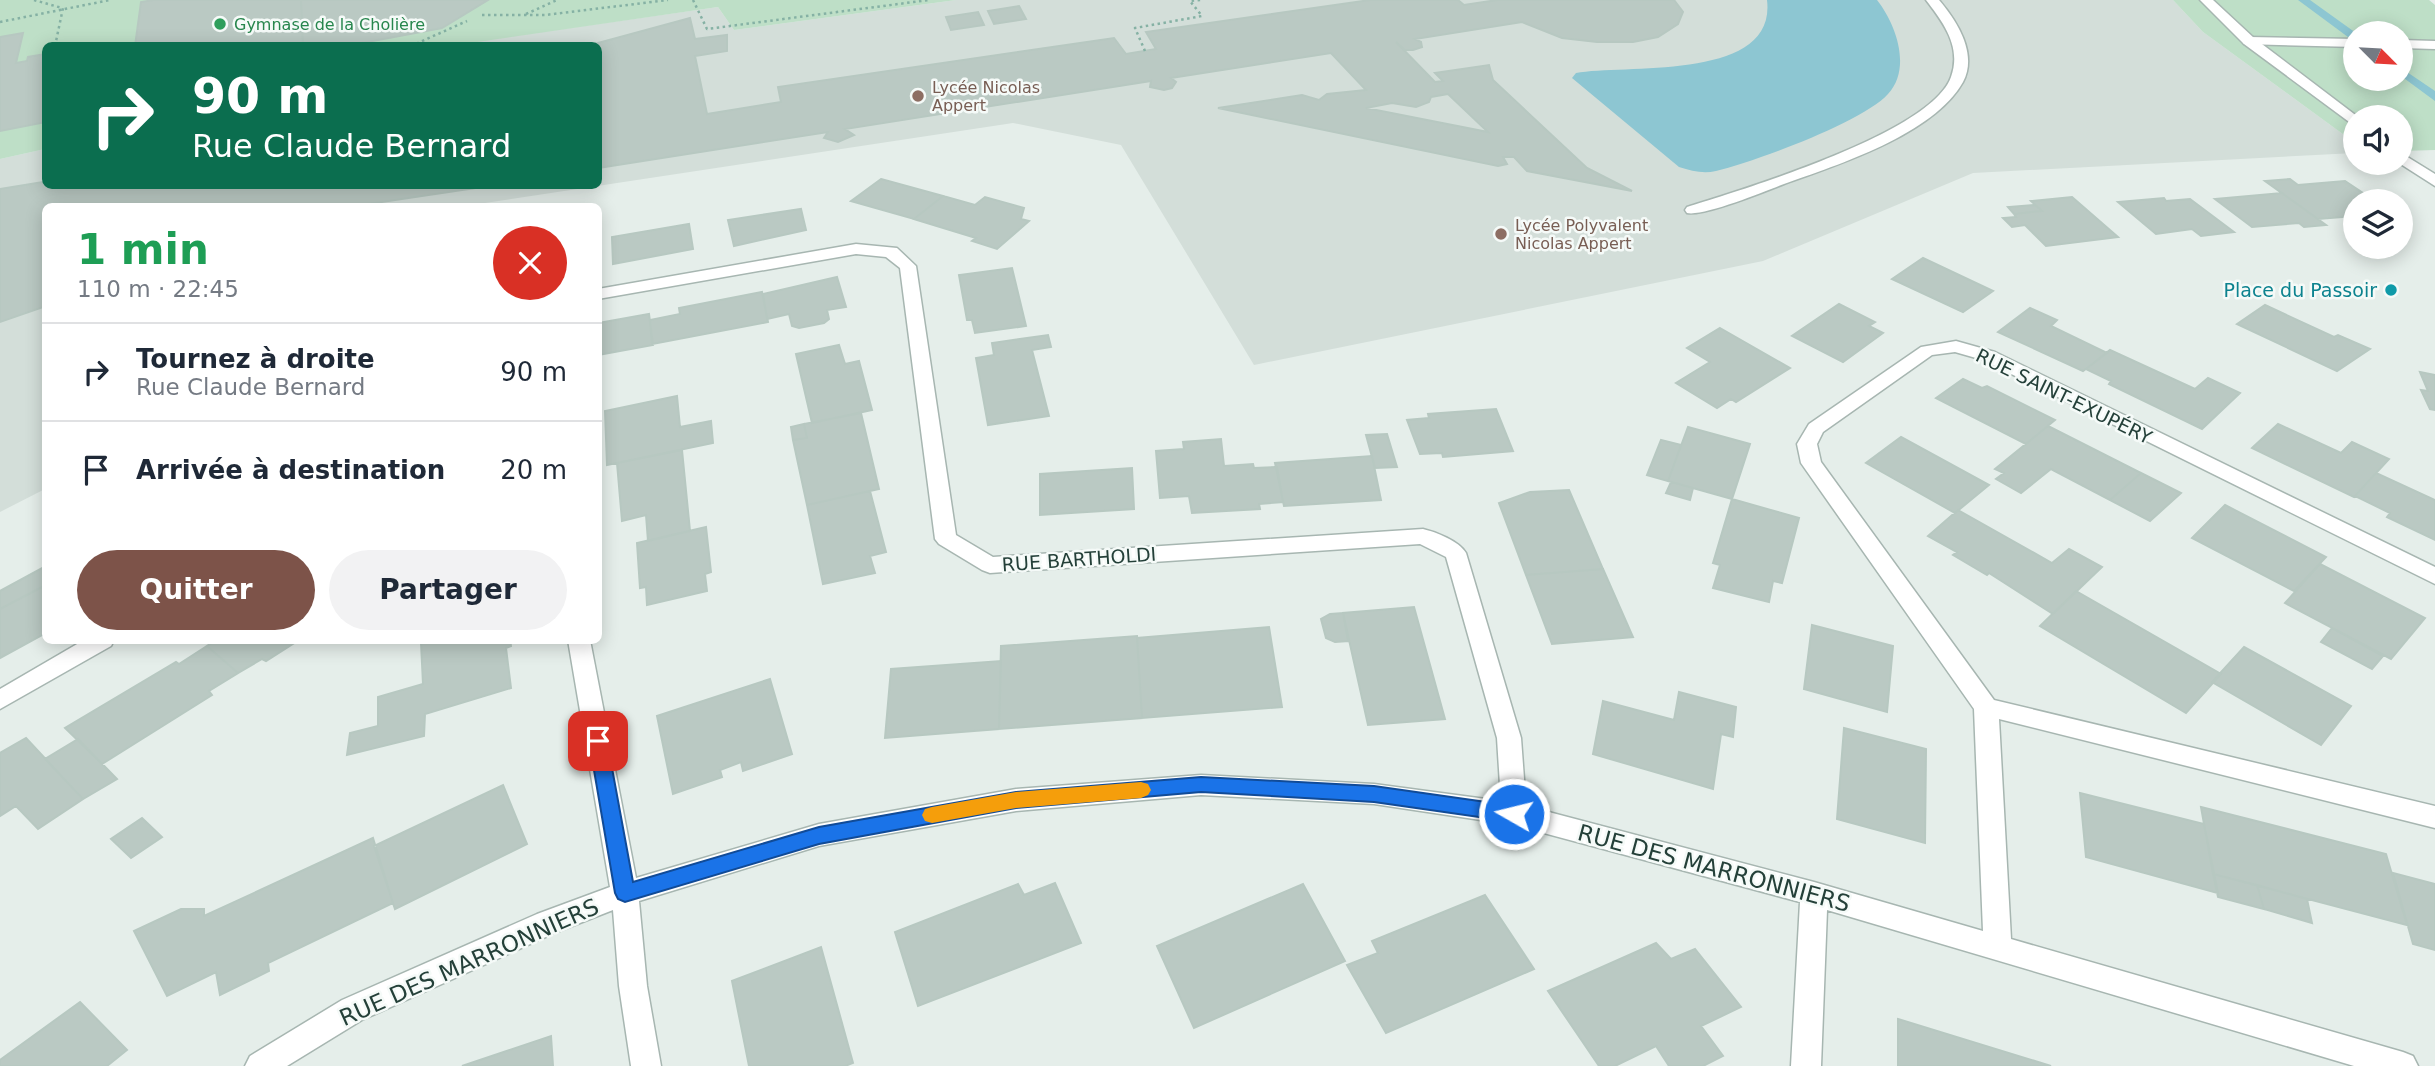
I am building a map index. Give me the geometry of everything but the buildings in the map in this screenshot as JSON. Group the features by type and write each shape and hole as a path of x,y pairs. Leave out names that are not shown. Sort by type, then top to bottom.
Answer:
{"street":[{"path":"1693,211 1856,152 1900,130 1937,107 1957,82 1961,56 1955,28 1932,0"},
{"path":"2206,0 2249,41 2343,113"},
{"path":"2249,41 2343,43"},
{"path":"2413,44 2435,45"},
{"path":"2413,165 2435,181"},
{"name":"RUE BARTHOLDI","path":"602,293 856,249 891,251 908,266 946,540 990,565 1423,536 1455,553 1510,738 1514,814"},
{"name":"RUE SAINT-EXUPÉRY","path":"1986,707 1811,463 1807,444 1815,428 1927,351 1956,346 1989,356 2435,576"},
{"path":"0,700 96,644"},
{"path":"580,644 625,893 633,986 646,1066"},
{"path":"1998,949 1986,707 2435,817"},
{"name":"RUE DES MARRONNIERS","path":"261,1066 352,1010 547,923 625,893 819,835 1030,799 1201,785 1374,794 1514,814 1814,894 2391,1064"},
{"path":"1806,1066 1814,894"}],"path":[{"path":"34,0 62,8"},
{"path":"0,22 110,0"},
{"path":"522,15 557,0"},
{"path":"482,15 545,15 668,0"},
{"path":"693,0 707,29 929,0"},
{"path":"1144,51 1135,28 1202,16 1190,1 1200,0"},
{"path":"56,42 62,8"},
{"path":"420,42 467,21"}],"shaded area":[{"name":"Lycée Polyvalent Nicolas Appert","path":"956,0 2173,0 2203,32 2343,134 2343,154 1973,173 1763,261 1254,365 1121,145 1013,123 602,185 602,42 471,42 718,7 734,30"},
{"path":"42,150 42,189 577,189 485,203 42,203 42,491 0,512 0,159"}],"green space":[{"path":"0,0 956,0 734,30 718,7 477,42 42,42 42,150 0,159"},
{"path":"2173,0 2429,0 2435,5 2435,150 2413,151 2413,105 2343,105 2343,134 2203,32"}],"water":[{"path":"1767,0 1877,0 1890,21 1899,46 1899,72 1888,94 1856,117 1807,140 1733,166 1702,172 1679,167 1572,78 1576,73 1661,68 1724,57 1748,45 1764,26"}],"waterway":[{"path":"2303,0 2343,29"},
{"path":"2413,80 2435,97"}],"slow traffic":[{"path":"932,815 1016,800 1141,790"}],"place":[{"name":"Gymnase de la Cholière","path":"220,24"},
{"name":"Lycée Nicolas Appert","path":"918,96"},
{"name":"Lycée Polyvalent Nicolas Appert","path":"1501,234"},
{"name":"Place du Passoir","path":"2391,290"}],"route":[{"path":"598,741 625,893 819,835 1016,800 1201,785 1374,794 1514,814"}]}
